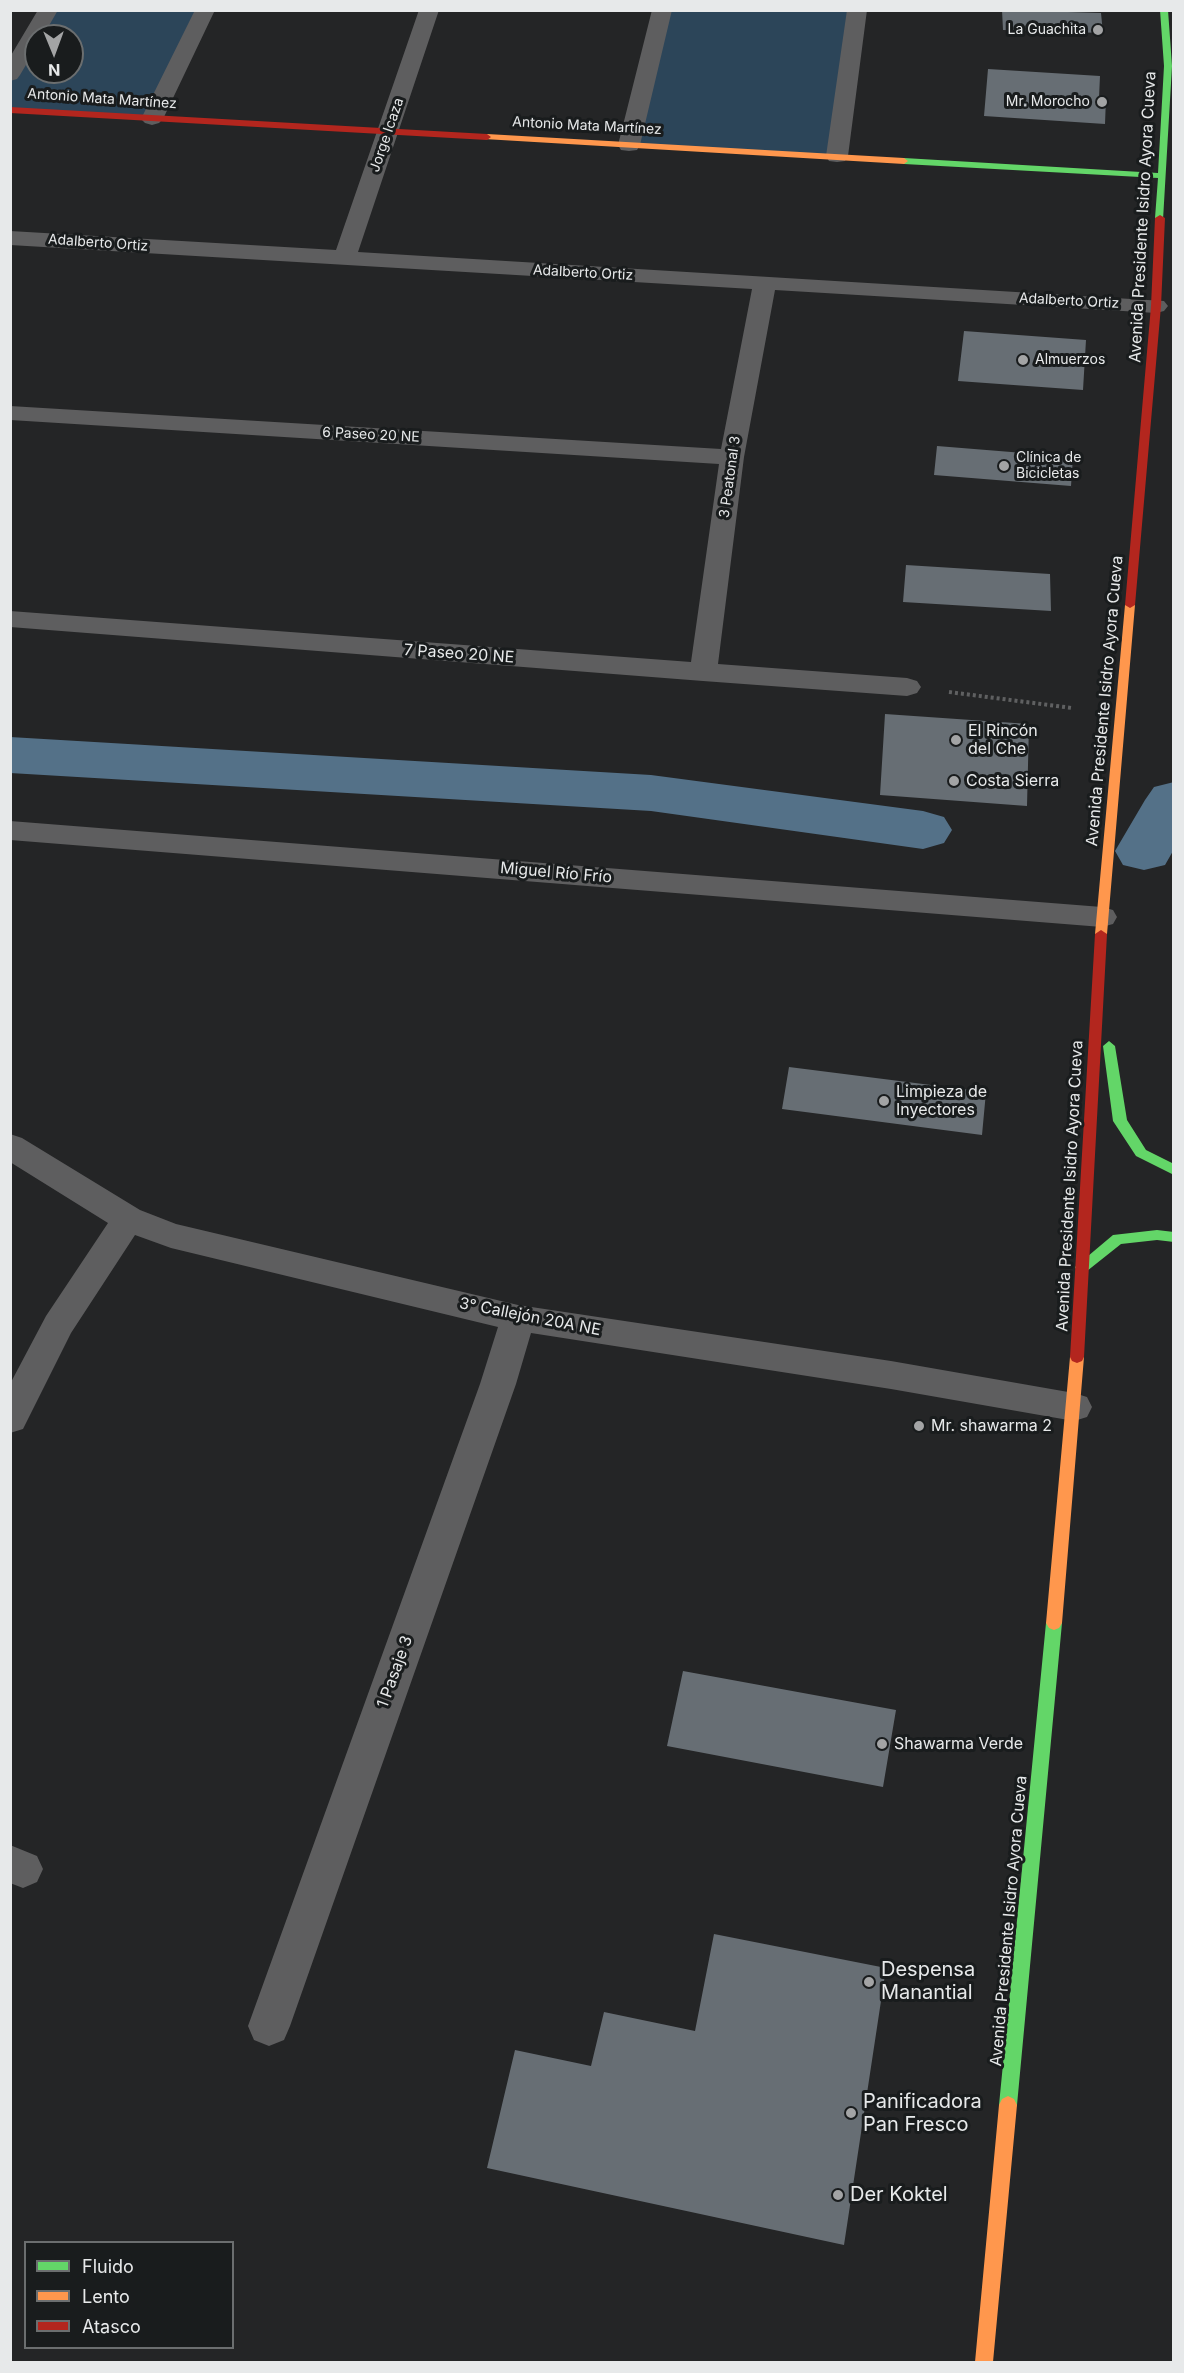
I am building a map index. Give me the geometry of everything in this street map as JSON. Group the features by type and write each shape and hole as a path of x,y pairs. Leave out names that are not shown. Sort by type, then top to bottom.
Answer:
{"main road":[{"name":"Avenida Presidente Isidro Ayora Cueva","path":"984,2362 1074,1407 1102,917 1156,306 1168,66 1164,10"},
{"name":"Antonio Mata Martínez","path":"10,110 1162,176"},
{"path":"1099,982 1120,1121 1141,1153 1173,1170"},
{"path":"1082,1266 1119,1239 1157,1234 1173,1237"}],"street":[{"path":"10,75 48,10"},
{"path":"152,119 205,10"},
{"name":"Jorge Icaza","path":"344,259 429,10"},
{"path":"629,145 662,10"},
{"path":"837,156 857,10"},
{"name":"Adalberto Ortiz","path":"10,238 1156,306"},
{"name":"3 Peatonal 3","path":"703,673 732,457 765,283"},
{"name":"6 Paseo 20 NE","path":"10,413 732,457"},
{"name":"7 Paseo 20 NE","path":"10,619 907,687"},
{"name":"Miguel Río Frío","path":"10,830 1102,917"},
{"name":"3° Callejón 20A NE","path":"10,1146 128,1219 171,1236 518,1318 891,1375 1074,1407"},
{"path":"10,1419 58,1326 128,1219"},
{"name":"1 Pasaje 3","path":"269,2026 494,1395 518,1318"}],"path":[{"path":"907,687 1120,714"}],"shaded area":[{"path":"48,11 203,11 152,119 11,110 11,75 24,53 24,84 84,84 84,24 40,24"},
{"path":"662,11 857,11 837,156 629,145"}],"building":[{"path":"1002,10 1101,13 1103,33 1003,30"},
{"path":"988,69 1100,76 1099,98 1106,98 1105,124 984,116"},
{"name":"Almuerzos","path":"964,331 1086,340 1083,390 958,381"},
{"name":"Clínica de Bicicletas","path":"937,446 1073,457 1071,486 934,475"},
{"path":"906,565 1050,574 1051,611 903,602"},
{"path":"885,714 1029,724 1027,806 880,795"},
{"name":"Limpieza de Inyectores","path":"789,1067 986,1092 982,1135 782,1109"},
{"path":"683,1671 896,1710 883,1787 667,1746"},
{"path":"714,1934 886,1968 844,2245 487,2168 515,2050 591,2066 604,2012 695,2031"}],"waterway":[{"path":"10,755 651,793 923,830"},
{"path":"1144,851 1174,800"}],"traffic: fast":[{"path":"1160,218 1168,66 1164,10"},
{"path":"904,161 1162,176"},
{"path":"1109,1046 1120,1121 1141,1153 1174,1170"},
{"path":"1082,1267 1118,1239 1157,1235 1174,1237"},
{"path":"1008,2105 1054,1623"}],"traffic: slow":[{"path":"487,137 904,161"},
{"path":"1101,934 1130,605"},
{"path":"1054,1623 1077,1357"},
{"path":"984,2362 1008,2105"}],"traffic: jam":[{"path":"10,110 487,137"},
{"path":"1130,605 1156,306 1160,218"},
{"path":"1077,1357 1101,934"}],"place":[{"name":"La Guachita","path":"1098,30"},
{"name":"Mr. Morocho","path":"1102,102"},
{"name":"Almuerzos","path":"1023,360"},
{"name":"Clínica de Bicicletas","path":"1004,466"},
{"name":"El Rincón del Che","path":"956,740"},
{"name":"Costa Sierra","path":"954,781"},
{"name":"Limpieza de Inyectores","path":"884,1101"},
{"name":"Mr. shawarma 2","path":"919,1426"},
{"name":"Shawarma Verde","path":"882,1744"},
{"name":"Despensa Manantial","path":"869,1982"},
{"name":"Panificadora Pan Fresco","path":"851,2113"},
{"name":"Der Koktel","path":"838,2195"}]}
